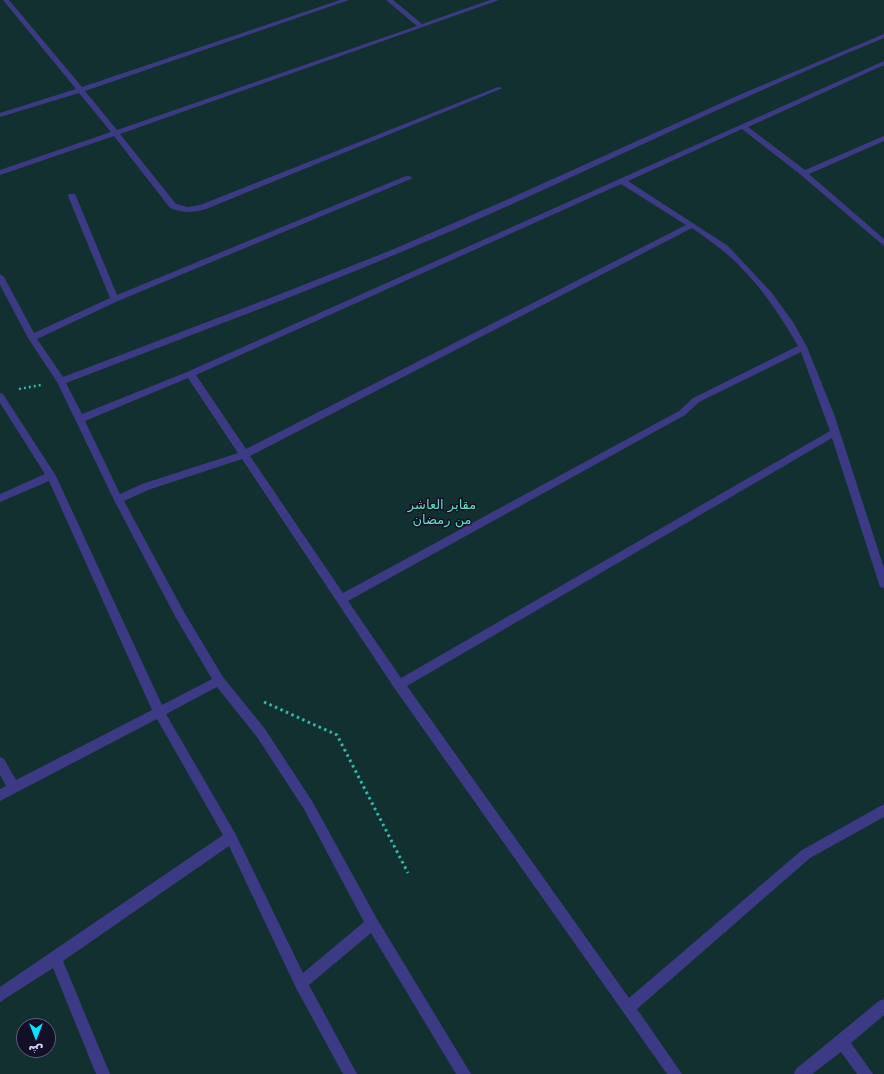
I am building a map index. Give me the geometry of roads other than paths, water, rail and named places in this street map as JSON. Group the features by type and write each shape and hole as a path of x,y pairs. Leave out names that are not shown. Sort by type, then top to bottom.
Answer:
{"lane":[{"path":"6,0 116,133 173,206 180,209 197,209 500,88"},
{"path":"0,115 81,90 346,0"},
{"path":"389,0 421,26"},
{"path":"0,173 496,0"},
{"path":"61,381 334,278 506,203 803,68 884,36"},
{"path":"80,419 190,374 884,63"},
{"path":"742,126 804,173 884,243"},
{"path":"804,173 884,138"},
{"path":"32,338 115,299 409,178"},
{"path":"621,180 725,248 769,295 790,324 803,347 835,432 884,584"},
{"path":"72,196 115,299"},
{"path":"118,499 145,487 245,454 573,284 692,225"},
{"path":"0,276 32,338 61,381 118,499 180,614 219,681 261,733 308,805 372,924 464,1074"},
{"path":"342,599 682,413 696,400 803,347"},
{"path":"190,374 399,685 675,1074"},
{"path":"0,396 51,476 159,712 231,837 301,982 350,1074"},
{"path":"399,685 835,432"},
{"path":"0,498 51,476"},
{"path":"0,795 219,681"},
{"path":"0,763 13,787"},
{"path":"628,1008 806,854 884,810"},
{"path":"0,995 56,959 153,889 231,837"},
{"path":"301,982 372,924"},
{"path":"56,959 103,1074"},
{"path":"800,1074 842,1042 884,1006"},
{"path":"842,1042 866,1074"}],"park label":[{"name":"مقابر العاشر من رمضان","path":"442,514"}]}
